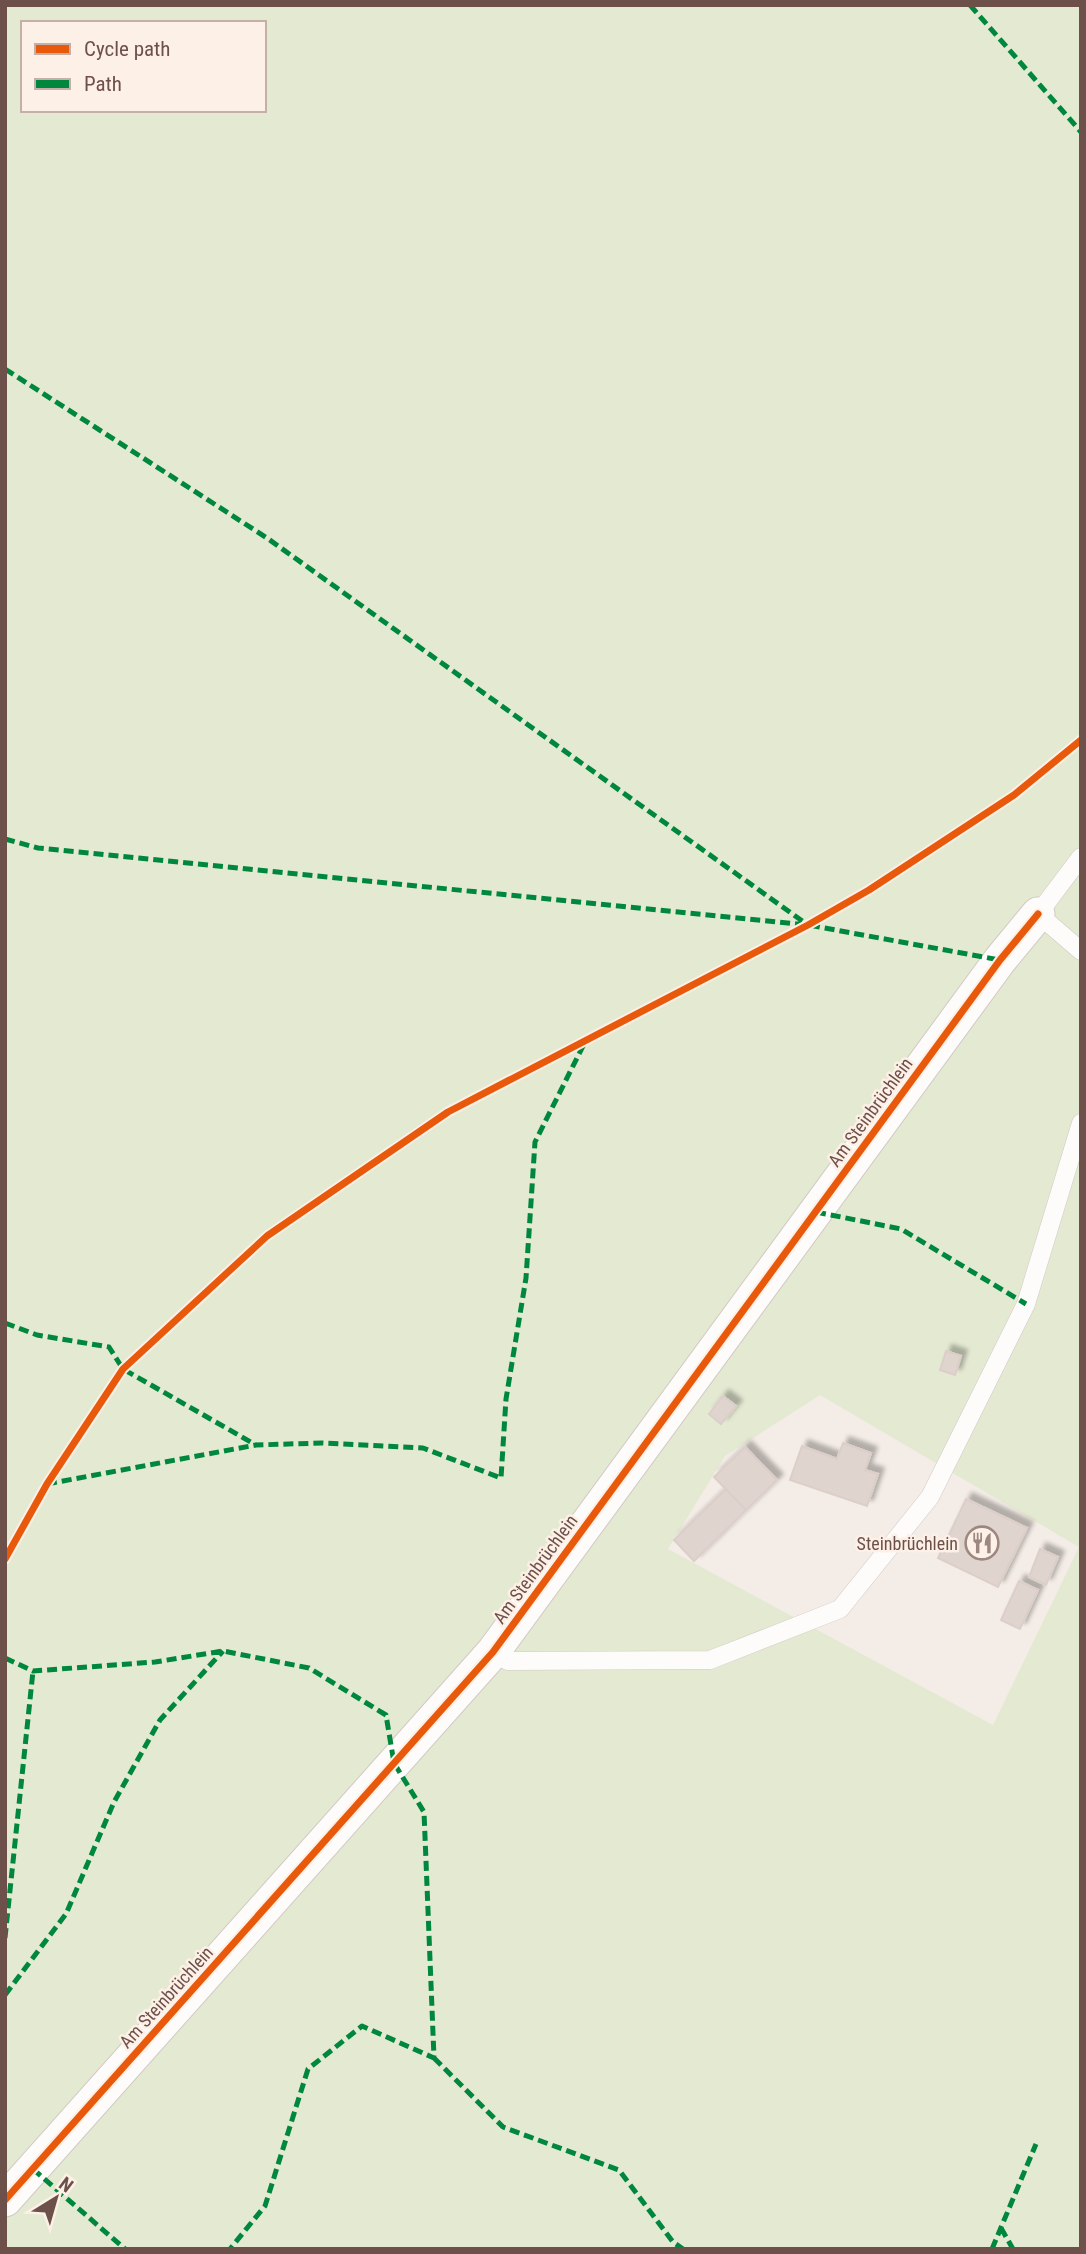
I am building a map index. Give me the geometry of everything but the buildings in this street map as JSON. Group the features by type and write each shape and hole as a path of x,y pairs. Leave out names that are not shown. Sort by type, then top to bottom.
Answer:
{"street":[{"name":"Am Steinbrüchlein","path":"5,2200 494,1652 1000,960 1038,914"}],"lane":[{"name":"Am Steinbrüchlein","path":"1038,914 1081,857"},
{"path":"1038,914 1081,951"},
{"path":"494,1652 508,1661 710,1660 840,1609 930,1497 1020,1317 1081,1123"}],"green space":[{"path":"5,5 1081,5 1081,2249 5,2249","holes":["820,1395 1079,1547 993,1725 668,1549 725,1456"]}],"marked path":[{"path":"970,5 1081,132"},
{"path":"5,369 267,538 805,923"},
{"path":"5,839 38,848 808,925 1000,960"},
{"path":"47,1484 256,1445 322,1443 423,1448 501,1478 506,1399 526,1278 535,1142 585,1042"},
{"path":"816,1212 901,1229 1026,1304"},
{"path":"5,1323 37,1335 109,1347 123,1369 256,1445"},
{"path":"5,1658 33,1671 155,1662 223,1651 309,1668 386,1715 394,1763 424,1812 434,2058 362,2026 308,2069 265,2206 230,2249"},
{"path":"5,1995 66,1914 114,1802 160,1720 223,1651"},
{"path":"5,1938 33,1671"},
{"path":"434,2058 503,2127 619,2170 673,2242 683,2249"},
{"path":"992,2249 1036,2144"},
{"path":"33,2169 125,2249"},
{"path":"1001,2228 1013,2249"}],"cycle path":[{"path":"5,1559 47,1484 123,1369 267,1236 448,1112 808,925 869,890 1014,795 1081,740"},
{"path":"5,2200 493,1652 1000,960 1038,914"}],"place":[{"name":"Steinbrüchlein","path":"982,1543"}]}
